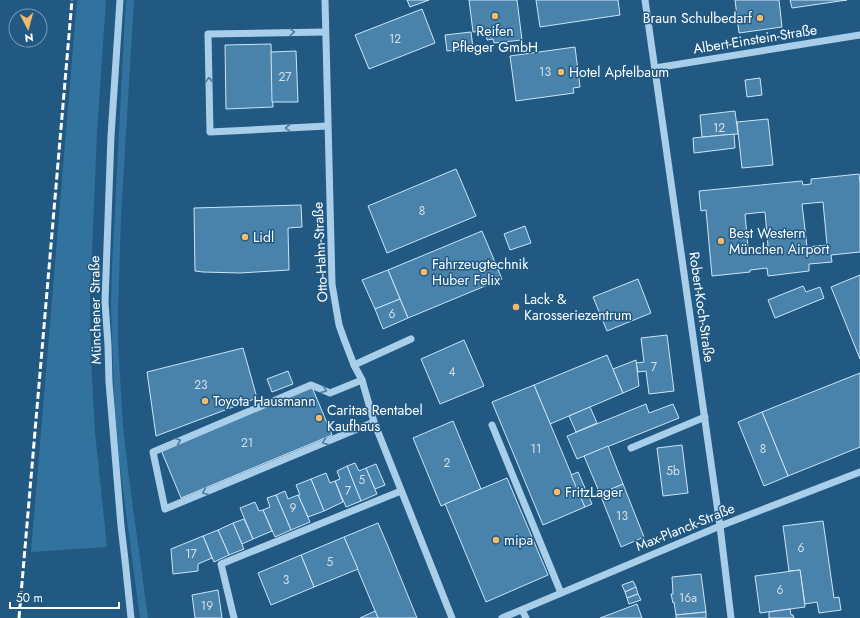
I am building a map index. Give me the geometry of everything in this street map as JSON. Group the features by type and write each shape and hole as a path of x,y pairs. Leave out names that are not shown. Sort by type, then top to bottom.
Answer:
{"street":[{"name":"Münchener Straße","path":"120,0 111,136 105,302 109,382 121,526 132,618"},
{"name":"Otto-Hahn-Straße","path":"325,0 332,284 339,325 354,365 362,380 374,422 452,618"},
{"name":"Robert-Koch-Straße","path":"645,0 705,417 731,618"},
{"path":"325,32 208,34 210,132 327,126"},
{"name":"Albert-Einstein-Straße","path":"655,68 860,35"},
{"path":"354,365 411,338"},
{"path":"362,380 330,393 311,385 153,452 165,509 374,422"},
{"path":"631,448 705,417"},
{"path":"492,425 561,593"},
{"name":"Max-Planck-Straße","path":"502,618 720,526 860,472"},
{"path":"234,618 221,564 401,491"},
{"path":"522,610 526,618"}],"shaded area":[{"path":"77,0 106,0 97,132 90,299 91,360 95,432 107,547 31,552"},
{"path":"126,0 134,0 121,217 118,343 123,426 148,618 140,618 120,467 115,414 112,339 112,268"}],"building":[{"path":"407,0 429,0 410,7"},
{"name":"Reifen Pfleger GmbH","path":"469,0 517,0 522,40 494,43 493,39 487,40 486,31 473,32"},
{"path":"536,0 618,0 620,15 540,27"},
{"path":"735,0 779,0 782,27 739,33"},
{"path":"790,0 847,0 792,8"},
{"path":"422,9 435,43 369,69 355,35"},
{"path":"471,32 473,48 447,51 445,35"},
{"path":"271,44 273,107 226,109 225,45"},
{"path":"575,47 580,87 573,88 574,93 516,101 510,56"},
{"path":"296,51 298,102 272,102 271,52"},
{"path":"760,78 762,95 747,97 745,80"},
{"path":"735,111 738,134 702,137 700,115"},
{"path":"768,119 773,165 742,168 737,122"},
{"path":"734,134 735,148 694,153 693,138"},
{"path":"456,169 476,216 387,253 368,206"},
{"path":"859,174 860,252 831,255 832,262 809,264 809,271 768,276 767,268 750,270 750,272 712,276 706,210 701,211 699,191 802,181 803,185 811,184 811,179","holes":["823,202 827,245 807,247 802,204","765,212 768,246 748,248 745,214"]},
{"path":"301,205 302,227 288,228 289,270 240,273 195,271 194,208"},
{"path":"525,226 531,243 510,250 504,234"},
{"path":"482,231 502,279 408,318 388,270"},
{"path":"388,270 400,299 375,309 362,280"},
{"path":"860,275 860,359 831,287"},
{"path":"638,279 651,313 607,331 593,297"},
{"path":"803,286 806,292 820,287 824,298 775,318 768,300"},
{"path":"400,299 408,318 383,329 375,309"},
{"path":"667,335 674,391 649,394 646,371 638,372 636,363 644,362 641,338"},
{"path":"464,340 484,386 440,404 421,359"},
{"path":"243,348 257,398 156,436 147,372"},
{"path":"607,355 623,393 550,424 534,385"},
{"path":"636,360 639,386 623,393 613,369"},
{"path":"288,371 293,384 272,392 267,379"},
{"path":"860,373 860,447 788,476 762,412"},
{"path":"534,385 585,507 543,525 492,402"},
{"path":"312,387 332,435 181,498 161,450"},
{"path":"646,404 649,413 673,404 679,418 577,459 567,436"},
{"path":"590,407 597,423 576,432 569,416"},
{"path":"762,412 788,476 764,486 738,422"},
{"path":"453,421 481,489 441,506 413,438"},
{"path":"682,445 688,493 663,496 657,448"},
{"path":"608,446 623,484 600,494 584,456"},
{"path":"355,463 359,471 366,468 377,494 361,501 347,466"},
{"path":"376,464 385,485 375,489 366,468"},
{"path":"347,466 361,501 346,507 335,481 340,479 337,471"},
{"path":"578,472 592,504 585,507 571,475"},
{"path":"326,473 330,483 335,481 343,502 324,511 311,479"},
{"path":"507,478 548,575 486,602 445,504"},
{"path":"311,479 324,511 308,517 298,495 300,495 296,485"},
{"path":"623,484 644,537 621,547 600,494"},
{"path":"285,491 288,499 298,495 310,522 291,530 276,495"},
{"path":"276,495 291,530 275,537 263,510 270,507 267,498"},
{"path":"255,502 259,511 263,510 272,531 253,539 240,508"},
{"path":"244,519 253,539 242,544 233,523"},
{"path":"823,521 834,598 839,597 841,610 819,613 817,602 805,604 800,570 789,571 783,526"},
{"path":"233,523 244,549 229,555 218,530"},
{"path":"378,523 417,618 378,618 344,537"},
{"path":"218,530 229,555 214,562 203,536"},
{"path":"203,536 212,558 198,564 198,571 173,574 171,549"},
{"path":"344,537 358,569 314,587 301,555"},
{"path":"301,555 314,587 271,605 258,573"},
{"path":"800,570 805,607 760,613 755,576"},
{"path":"701,574 706,612 676,615 671,594 673,594 672,577"},
{"path":"633,581 636,587 625,592 622,585"},
{"path":"636,587 638,594 627,598 625,592"},
{"path":"218,590 222,618 195,618 192,595"},
{"path":"638,594 641,600 629,604 627,598"},
{"path":"637,604 642,618 600,618 608,615"},
{"path":"790,609 791,615 793,615 794,618 769,618 769,612"},
{"path":"375,611 378,618 360,618"},
{"path":"706,612 706,618 676,618 676,615"}],"railway":[{"path":"19,618 72,0"}],"place":[{"name":"Reifen Pfleger GmbH","path":"495,16"},
{"name":"Braun Schulbedarf","path":"760,18"},
{"name":"Hotel Apfelbaum","path":"561,72"},
{"name":"Lidl","path":"245,237"},
{"name":"Best Western München Airport","path":"721,241"},
{"name":"Fahrzeugtechnik Huber Felix","path":"424,272"},
{"name":"Lack- & Karosseriezentrum","path":"516,307"},
{"name":"Toyota Hausmann","path":"205,401"},
{"name":"Caritas Rentabel Kaufhaus","path":"319,418"},
{"name":"FritzLager","path":"557,492"},
{"name":"mipa","path":"496,540"}]}
